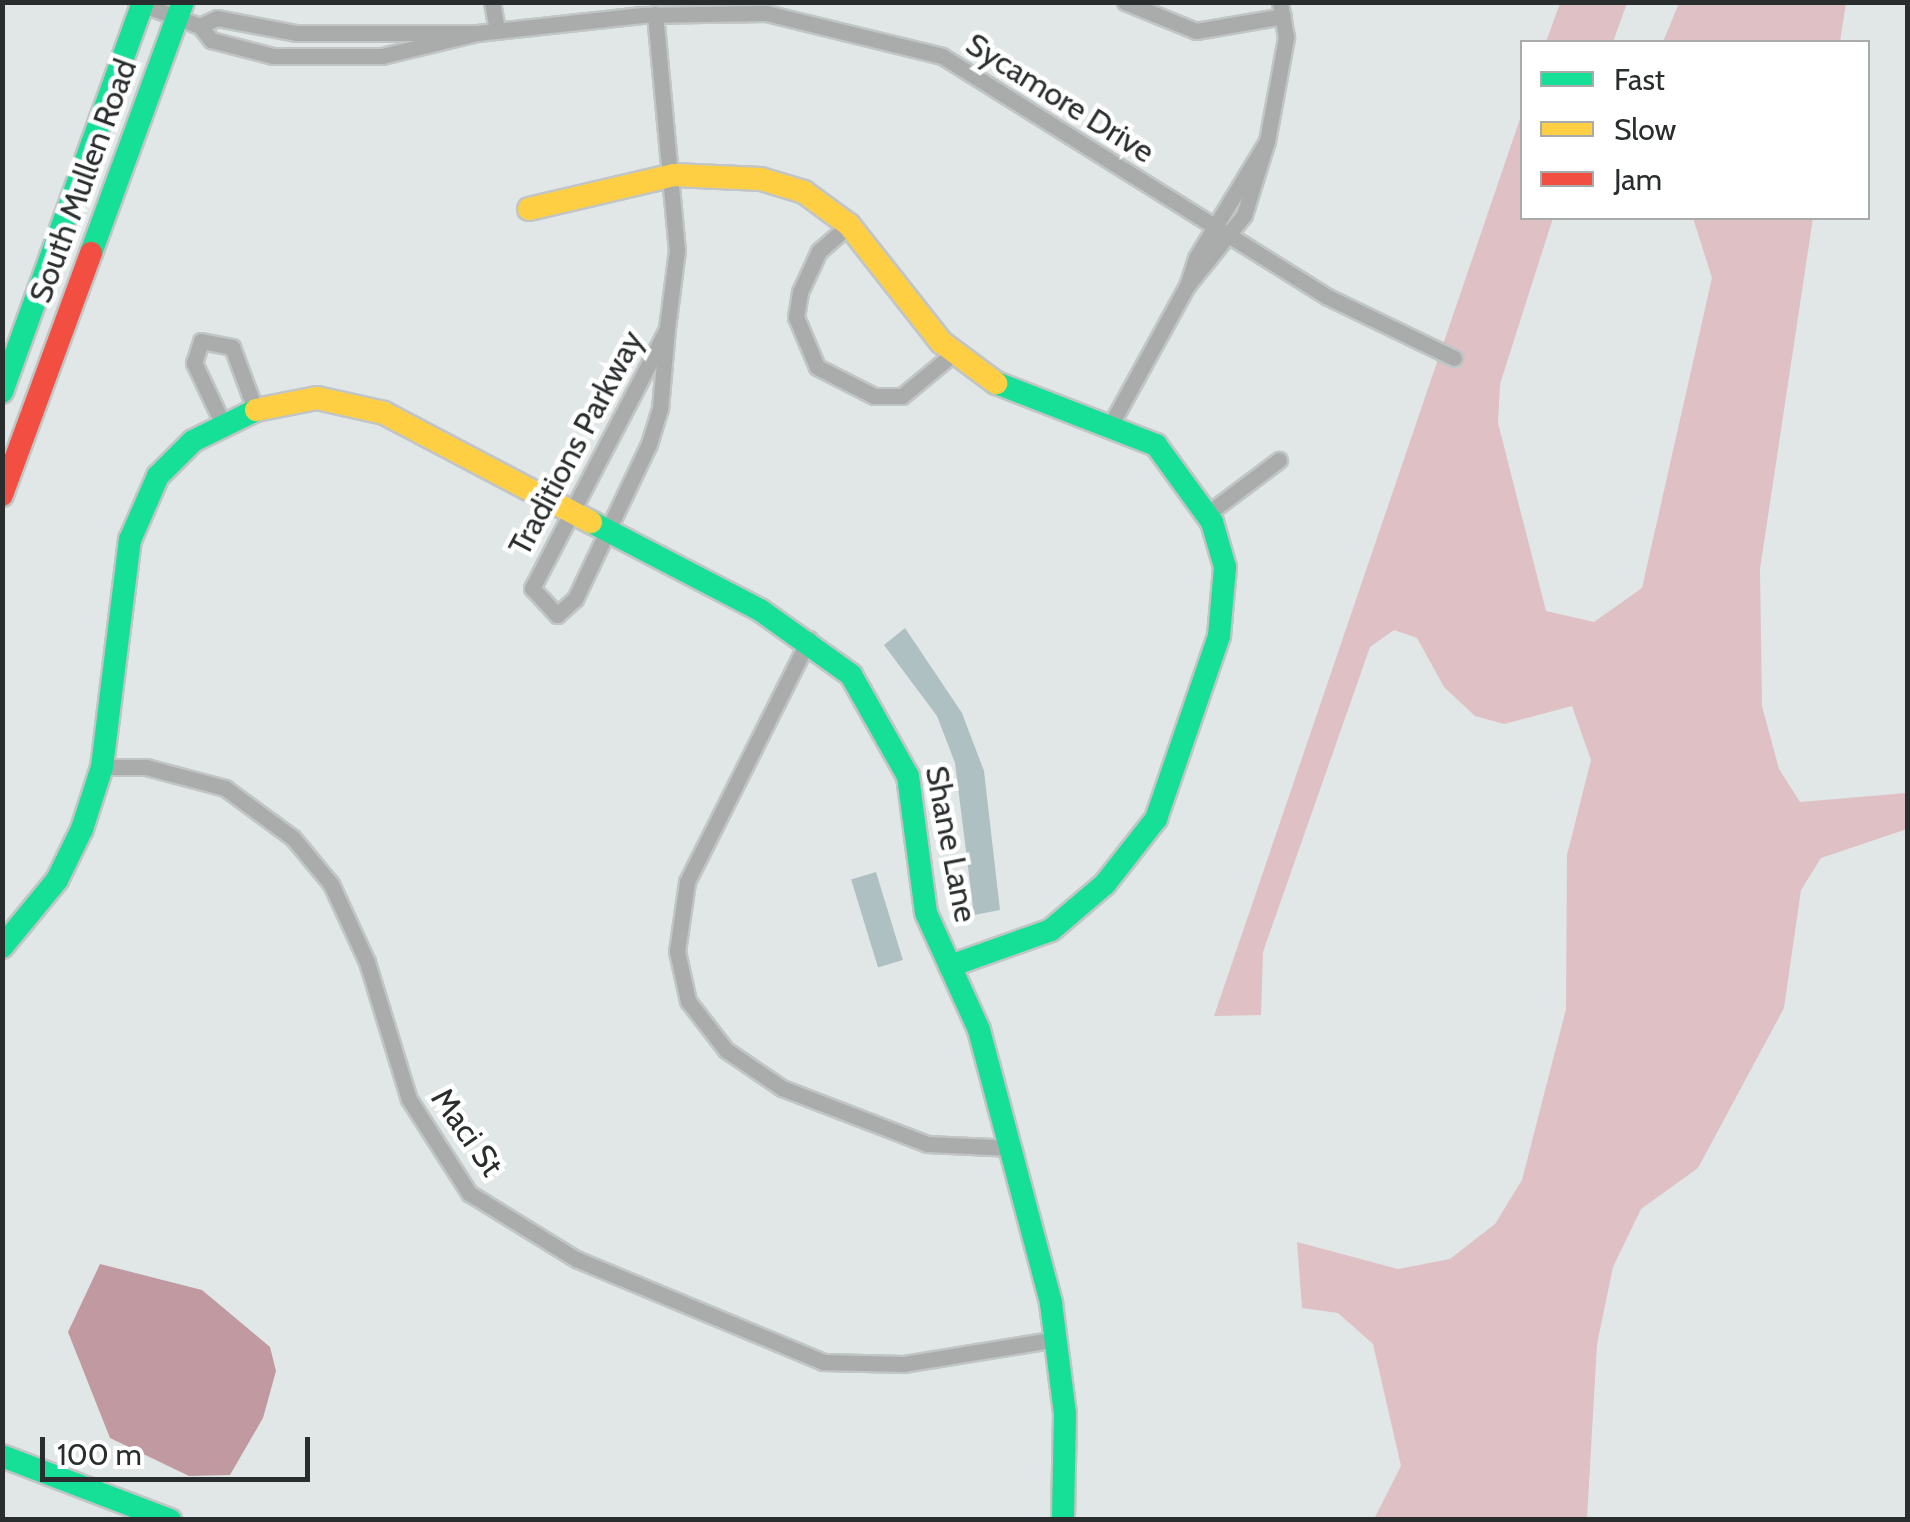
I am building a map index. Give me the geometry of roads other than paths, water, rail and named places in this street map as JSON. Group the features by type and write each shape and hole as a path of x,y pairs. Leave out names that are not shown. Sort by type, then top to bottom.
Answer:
{"street":[{"path":"1125,2 1196,31 1282,9 1280,98 1256,191 1231,236 1187,286"},
{"path":"140,3 186,15"},
{"name":"South Mullen Road","path":"2,392 140,3"},
{"path":"492,3 496,31"},
{"name":"Sycamore Drive","path":"186,15 211,40 273,56 338,57 477,33 654,14 766,14 942,56 1368,320 1454,358"},
{"name":"Traditions Parkway","path":"654,14 674,175 666,328 660,409 611,530 567,612 543,609 532,588 666,328"},
{"name":"Sycamore Drive","path":"186,15 339,34 477,33"},
{"name":"South Mullen Road","path":"2,494 186,15"},
{"path":"338,57 339,34"},
{"path":"1111,424 1187,286 1215,226 1267,141"},
{"path":"529,210 674,175 761,179 804,192 849,224 954,353 1003,388 1111,424 1156,445 1206,514 1225,566 1222,620 1156,819 1105,884 1051,930 950,966"},
{"path":"849,224 819,251 800,292 796,316 817,367 874,396 902,396 954,353"},
{"path":"223,424 194,363 201,341 232,347 255,409"},
{"name":"Shane Lane","path":"2,947 56,880 102,766 130,540 158,476 193,441 255,409 318,398 368,408 611,530 809,639 866,694 898,750 926,913 980,1030 1013,1148 1057,1339 1063,1520"},
{"path":"1206,514 1279,460"},
{"path":"809,639 687,882 677,951 688,1001 726,1050 782,1088 927,1144 1013,1148"},
{"name":"Maci St","path":"102,766 146,767 225,788 294,838 331,884 367,962 410,1100 468,1193 576,1259 823,1362 904,1364 1057,1339"},
{"path":"2,1456 170,1520"}]}
